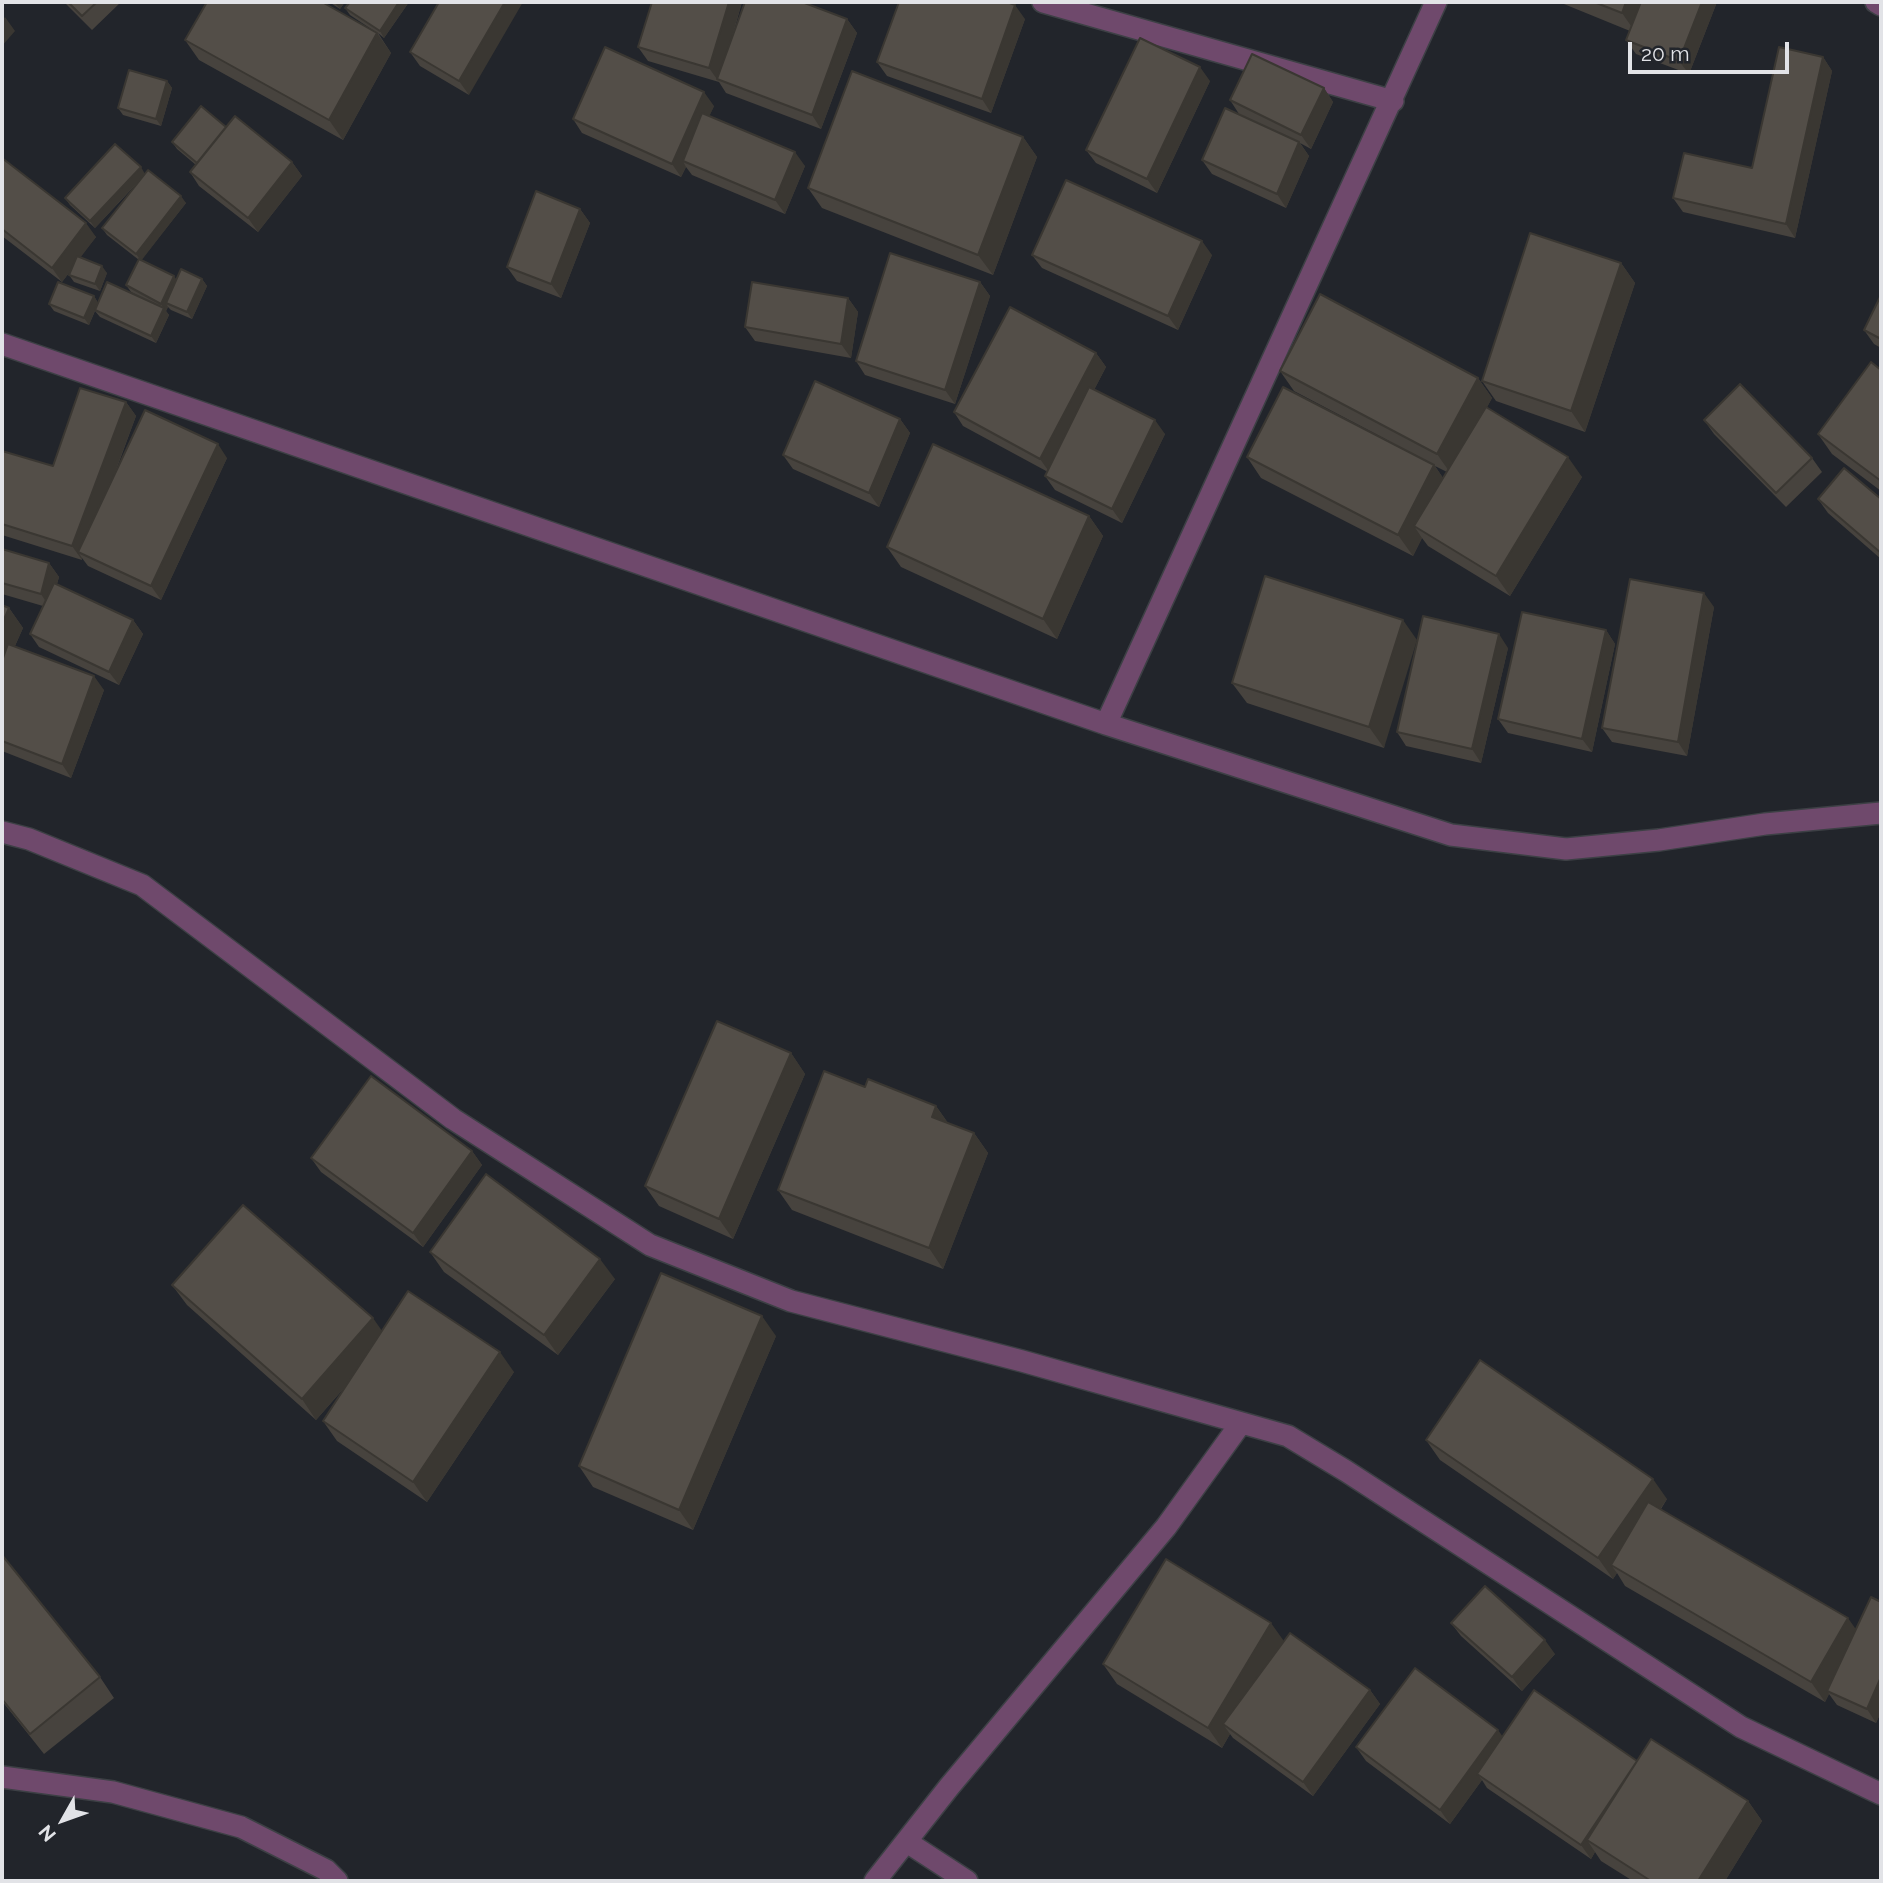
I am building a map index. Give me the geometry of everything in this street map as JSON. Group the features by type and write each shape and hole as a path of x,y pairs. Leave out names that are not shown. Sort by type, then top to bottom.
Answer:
{"street":[{"path":"1043,2 1393,101"},
{"path":"1107,724 1436,2"},
{"path":"1876,2 1881,5"},
{"path":"2,344 1107,724 1451,835 1566,849 1659,840 1765,824 1881,813"},
{"path":"2,832 29,839 142,885 453,1119 650,1245 791,1301 1022,1361 1288,1436 1741,1727 1881,1794"},
{"path":"875,1881 949,1787 1166,1527 1241,1423"},
{"path":"2,1777 113,1793 241,1827 326,1870 337,1881"},
{"path":"907,1842 967,1881"}],"building":[{"path":"68,2 97,2 82,16"},
{"path":"207,2 322,2 377,33 329,120 185,40"},
{"path":"350,2 399,2 380,31 345,8"},
{"path":"439,2 505,2 459,81 410,52"},
{"path":"652,2 729,2 709,68 638,47"},
{"path":"745,2 802,2 847,19 812,115 717,79"},
{"path":"899,2 1007,2 1015,5 982,99 877,62"},
{"path":"1594,2 1626,2 1622,13"},
{"path":"1641,2 1702,2 1679,61 1626,40"},
{"path":"1140,38 1200,67 1147,179 1086,150"},
{"path":"605,47 704,92 672,164 573,119"},
{"path":"1779,47 1823,57 1786,224 1673,198 1684,153 1752,168"},
{"path":"1252,54 1324,88 1301,135 1230,100"},
{"path":"129,70 167,81 156,119 118,108"},
{"path":"852,71 1023,137 978,255 808,188"},
{"path":"201,106 226,127 197,163 172,142"},
{"path":"1225,108 1299,142 1277,194 1202,160"},
{"path":"702,113 795,152 775,200 683,161"},
{"path":"235,116 292,162 248,218 190,172"},
{"path":"115,144 141,167 90,221 65,198"},
{"path":"2,158 86,223 52,268 2,229"},
{"path":"148,170 181,196 136,254 102,228"},
{"path":"1066,180 1202,241 1168,316 1032,255"},
{"path":"536,191 580,209 551,284 507,267"},
{"path":"1530,233 1621,263 1571,411 1482,381"},
{"path":"890,253 980,282 945,390 856,361"},
{"path":"77,256 102,266 95,284 69,275"},
{"path":"139,259 174,276 161,304 126,285"},
{"path":"181,269 202,279 187,312 166,303"},
{"path":"58,282 94,296 84,318 49,304"},
{"path":"107,282 164,308 151,336 95,310"},
{"path":"752,282 848,298 841,344 745,327"},
{"path":"1320,294 1478,378 1437,454 1280,371"},
{"path":"1881,295 1881,339 1864,330"},
{"path":"1010,307 1096,353 1040,459 954,412"},
{"path":"1871,362 1881,370 1881,481 1818,434"},
{"path":"815,381 900,419 869,493 783,455"},
{"path":"1740,384 1812,458 1776,493 1704,420"},
{"path":"1089,387 1155,420 1112,509 1045,476"},
{"path":"1283,387 1434,465 1398,535 1247,457"},
{"path":"80,388 126,402 72,546 2,524 2,451 53,466"},
{"path":"1486,407 1568,457 1496,576 1414,526"},
{"path":"145,410 218,444 151,586 78,552"},
{"path":"933,444 1089,516 1043,619 887,547"},
{"path":"1844,468 1881,499 1881,553 1818,499"},
{"path":"2,549 49,563 41,594 2,583"},
{"path":"1265,576 1403,620 1369,727 1232,683"},
{"path":"1630,579 1704,593 1678,742 1602,728"},
{"path":"54,583 133,620 109,672 30,634"},
{"path":"2,605 9,608 2,624"},
{"path":"1522,612 1606,630 1582,739 1498,719"},
{"path":"1423,616 1499,634 1472,749 1397,732"},
{"path":"8,644 94,676 62,764 2,741 2,661"},
{"path":"717,1021 791,1053 719,1219 645,1186"},
{"path":"824,1071 865,1087 868,1079 936,1106 932,1117 974,1133 929,1248 778,1190"},
{"path":"371,1076 472,1151 413,1233 311,1158"},
{"path":"486,1174 600,1259 544,1335 430,1252"},
{"path":"243,1205 373,1318 302,1399 172,1285"},
{"path":"661,1273 762,1316 679,1510 579,1466"},
{"path":"408,1291 500,1352 413,1482 323,1421"},
{"path":"1480,1360 1653,1479 1598,1558 1426,1440"},
{"path":"1648,1502 1848,1618 1811,1682 1611,1565"},
{"path":"2,1555 100,1677 30,1734 2,1699"},
{"path":"1166,1559 1271,1623 1208,1728 1103,1664"},
{"path":"1485,1586 1545,1640 1512,1677 1451,1623"},
{"path":"1871,1597 1881,1602 1881,1677 1867,1709 1827,1691"},
{"path":"1290,1633 1370,1690 1303,1782 1223,1724"},
{"path":"1415,1668 1498,1730 1440,1810 1356,1747"},
{"path":"1534,1690 1637,1761 1581,1845 1477,1774"},
{"path":"1651,1739 1748,1801 1698,1881 1651,1881 1587,1840"}]}
